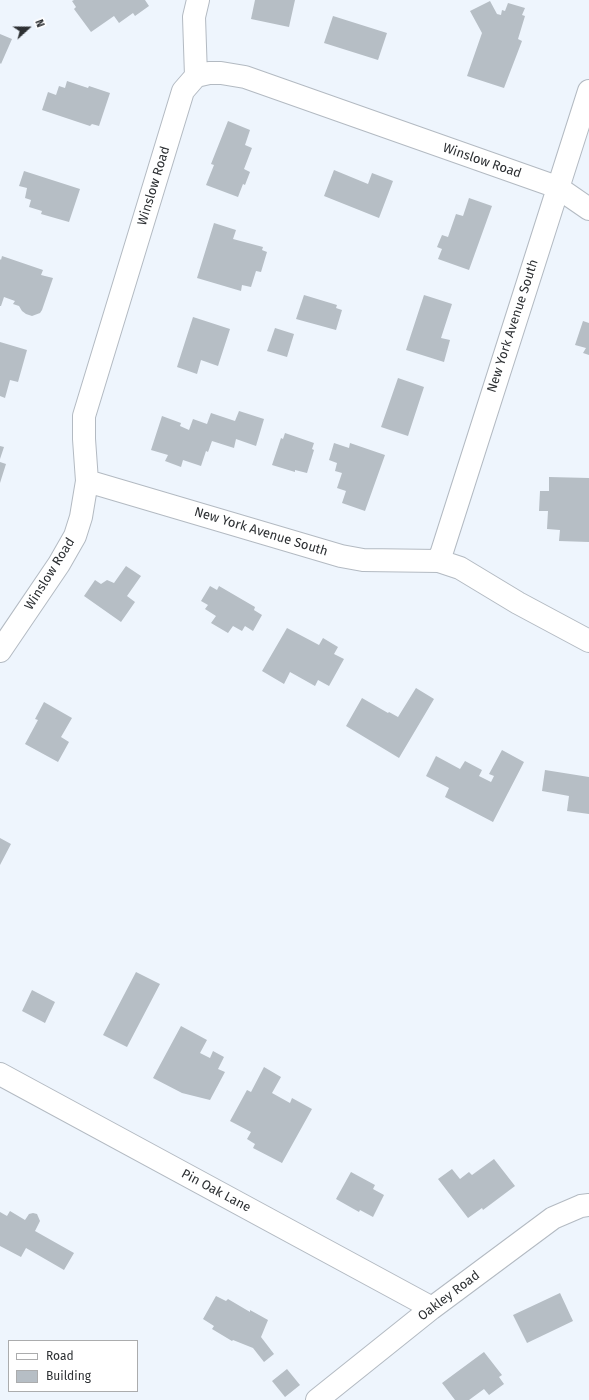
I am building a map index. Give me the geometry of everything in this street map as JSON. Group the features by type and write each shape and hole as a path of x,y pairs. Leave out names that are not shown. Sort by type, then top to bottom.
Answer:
{"street":[{"path":"196,76 194,17 198,0"},
{"name":"Winslow Road","path":"0,651 59,564 75,536 81,517 87,480 84,416 183,91 196,76 209,72 245,77 557,187 589,209"},
{"name":"New York Avenue South","path":"439,561 557,187 589,91"},
{"name":"New York Avenue South","path":"87,480 340,556 363,560 439,561 460,568 518,603 589,641"},
{"name":"Pin Oak Lane","path":"0,1074 432,1308"},
{"name":"Oakley Road","path":"317,1400 432,1308 553,1218 580,1206 589,1204"}],"building":[{"path":"145,0 149,6 135,16 133,13 119,23 114,16 91,32 74,9 76,7 72,1"},
{"path":"255,0 295,0 289,27 251,19"},
{"path":"490,1 497,14 501,15 502,10 505,11 508,3 525,8 522,15 525,16 518,39 522,41 504,88 467,76 482,33 470,11"},
{"path":"333,16 387,33 378,60 324,43"},
{"path":"0,34 12,39 1,64 0,63"},
{"path":"67,81 110,93 99,126 92,124 90,126 42,110 48,92 56,95 59,86 65,88"},
{"path":"228,121 250,130 245,145 252,148 244,169 250,172 238,197 206,185 214,165 211,164"},
{"path":"334,170 368,184 372,173 393,181 379,218 324,196"},
{"path":"24,171 80,189 69,222 41,214 42,211 29,207 31,200 25,198 27,188 19,186"},
{"path":"469,198 492,206 469,270 438,259 442,249 437,247 442,235 448,237 456,214 463,216"},
{"path":"214,223 236,230 233,239 263,247 262,250 267,252 261,272 256,271 251,287 242,285 241,291 197,278"},
{"path":"2,256 43,270 41,275 53,278 40,313 32,316 26,314 19,306 13,304 15,301 4,297 0,306 0,259 1,260"},
{"path":"304,295 337,305 336,308 342,310 336,330 296,319"},
{"path":"424,295 452,304 441,338 450,340 444,362 406,350"},
{"path":"193,317 230,329 218,366 201,360 197,374 177,367"},
{"path":"583,321 589,323 589,355 583,353 586,348 575,345"},
{"path":"275,328 294,334 287,357 267,351"},
{"path":"0,342 27,350 18,382 10,380 5,398 0,396"},
{"path":"398,378 424,387 408,436 381,427"},
{"path":"239,411 264,419 256,446 236,439 234,448 212,441 208,452 206,451 201,466 183,460 181,467 165,461 168,455 151,450 162,416 181,423 180,426 189,430 193,419 207,424 211,413 235,421"},
{"path":"285,433 314,443 312,449 314,450 307,473 295,470 295,472 272,465 281,438 283,439"},
{"path":"334,443 349,448 350,443 385,455 365,511 342,503 346,491 337,488 342,473 335,471 337,463 329,460"},
{"path":"0,446 4,447 0,459"},
{"path":"0,462 6,464 0,483"},
{"path":"549,477 589,478 589,542 559,541 560,530 547,529 548,511 539,511 540,491 549,491"},
{"path":"126,566 141,576 127,596 135,602 121,622 84,596 95,580 101,584 107,580 114,583"},
{"path":"210,586 217,590 219,586 255,607 254,610 262,615 253,631 245,626 242,631 233,626 228,633 211,623 216,616 205,609 208,605 201,601"},
{"path":"287,628 319,645 323,638 338,647 334,654 344,659 329,686 318,680 315,686 290,672 284,684 262,671"},
{"path":"416,688 434,699 399,758 346,726 362,698 398,717"},
{"path":"44,702 72,718 61,737 69,742 58,762 25,744 38,720 35,719"},
{"path":"502,750 524,762 493,822 445,797 449,788 426,776 436,756 460,769 465,761 482,770 479,776 491,782 494,776 489,774"},
{"path":"545,770 589,777 589,814 567,811 569,796 542,791"},
{"path":"0,838 11,844 0,865"},
{"path":"136,972 160,984 127,1047 103,1035"},
{"path":"32,990 55,1002 45,1023 22,1011"},
{"path":"181,1026 207,1040 200,1053 210,1058 213,1051 224,1057 218,1069 225,1072 210,1100 182,1093 153,1078"},
{"path":"264,1067 281,1077 272,1093 290,1103 292,1098 312,1109 282,1163 253,1148 255,1144 247,1139 251,1132 230,1121 247,1090 251,1092"},
{"path":"494,1159 515,1186 483,1210 482,1208 468,1218 438,1179 452,1169 460,1179 469,1172 472,1175"},
{"path":"351,1172 375,1185 373,1189 384,1195 373,1217 360,1210 359,1212 336,1199"},
{"path":"10,1211 25,1220 29,1214 37,1214 40,1221 35,1231 74,1253 64,1270 26,1248 21,1257 0,1246 0,1212 7,1216"},
{"path":"560,1293 573,1321 527,1343 513,1315"},
{"path":"216,1296 226,1301 228,1299 250,1312 250,1310 268,1320 261,1337 274,1354 264,1362 253,1348 233,1340 232,1341 212,1329 214,1326 203,1319"},
{"path":"484,1352 502,1375 499,1377 504,1384 489,1395 484,1389 469,1400 455,1400 442,1383"},
{"path":"287,1369 300,1385 285,1397 272,1381"}]}
